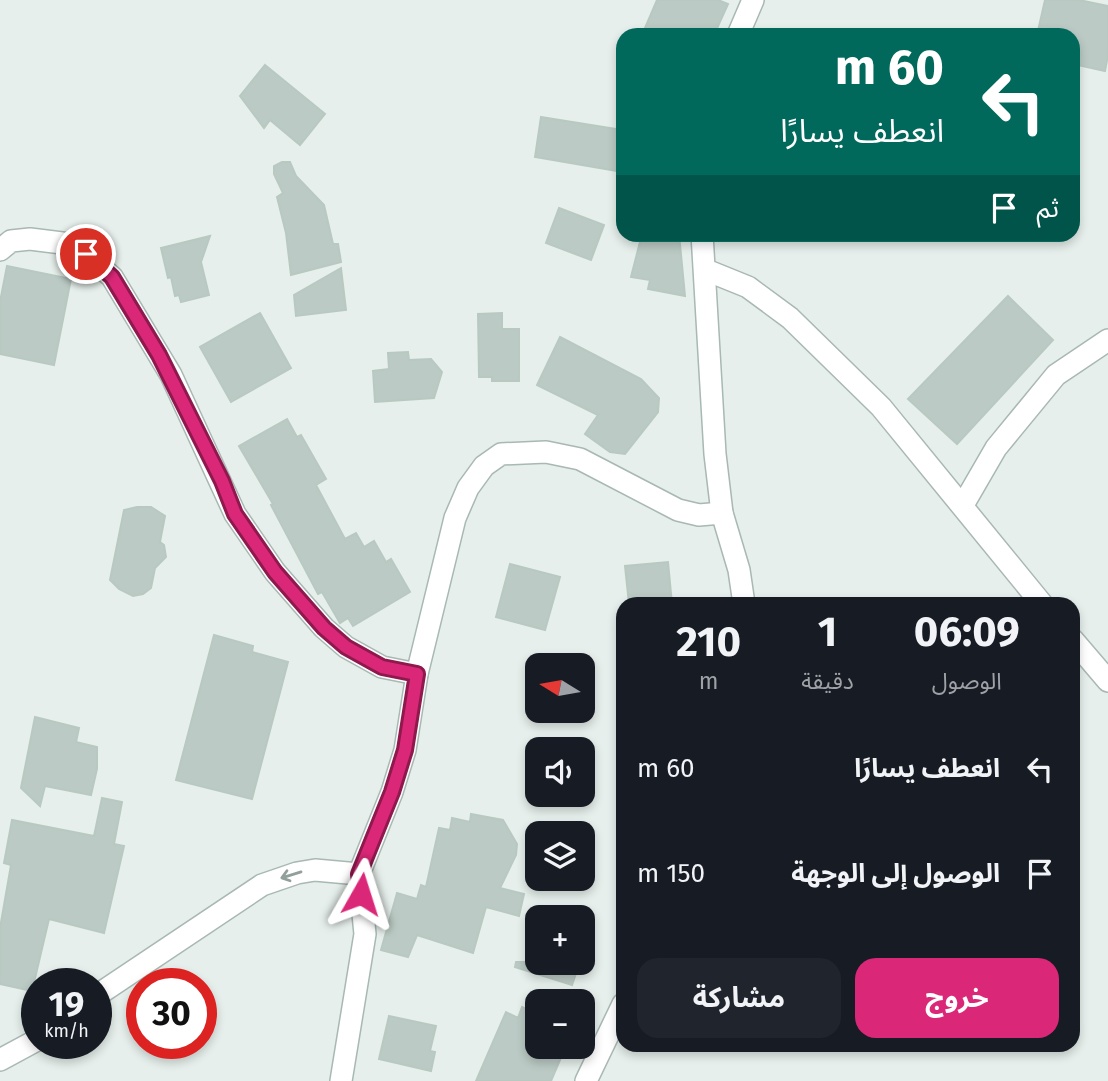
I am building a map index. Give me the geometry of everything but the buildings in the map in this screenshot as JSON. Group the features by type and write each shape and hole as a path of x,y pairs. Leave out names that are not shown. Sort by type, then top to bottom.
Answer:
{"street":[{"path":"741,28 753,0"},
{"path":"0,250 11,241 30,239 62,243 86,254 112,277 171,375 235,514 275,572 324,628 346,647 382,667 417,674"},
{"path":"703,242 715,454 722,513 743,597"},
{"path":"706,270 748,287 790,318 881,407 1036,597"},
{"path":"963,505 996,449 1056,375 1108,340"},
{"path":"341,1081 365,934 359,874 392,792 405,750 417,674 455,518 468,488 484,466 501,454 546,452 580,460 678,510 699,514 722,513"},
{"path":"1080,648 1108,681"},
{"path":"112,985 262,885 315,870 359,874"},
{"path":"586,1081 616,1019"},
{"path":"0,1060 21,1049"}],"route":[{"path":"86,254 112,277 171,375 235,514 275,572 324,628 346,647 382,667 417,674 405,750 392,792 359,874 361,894"}]}
